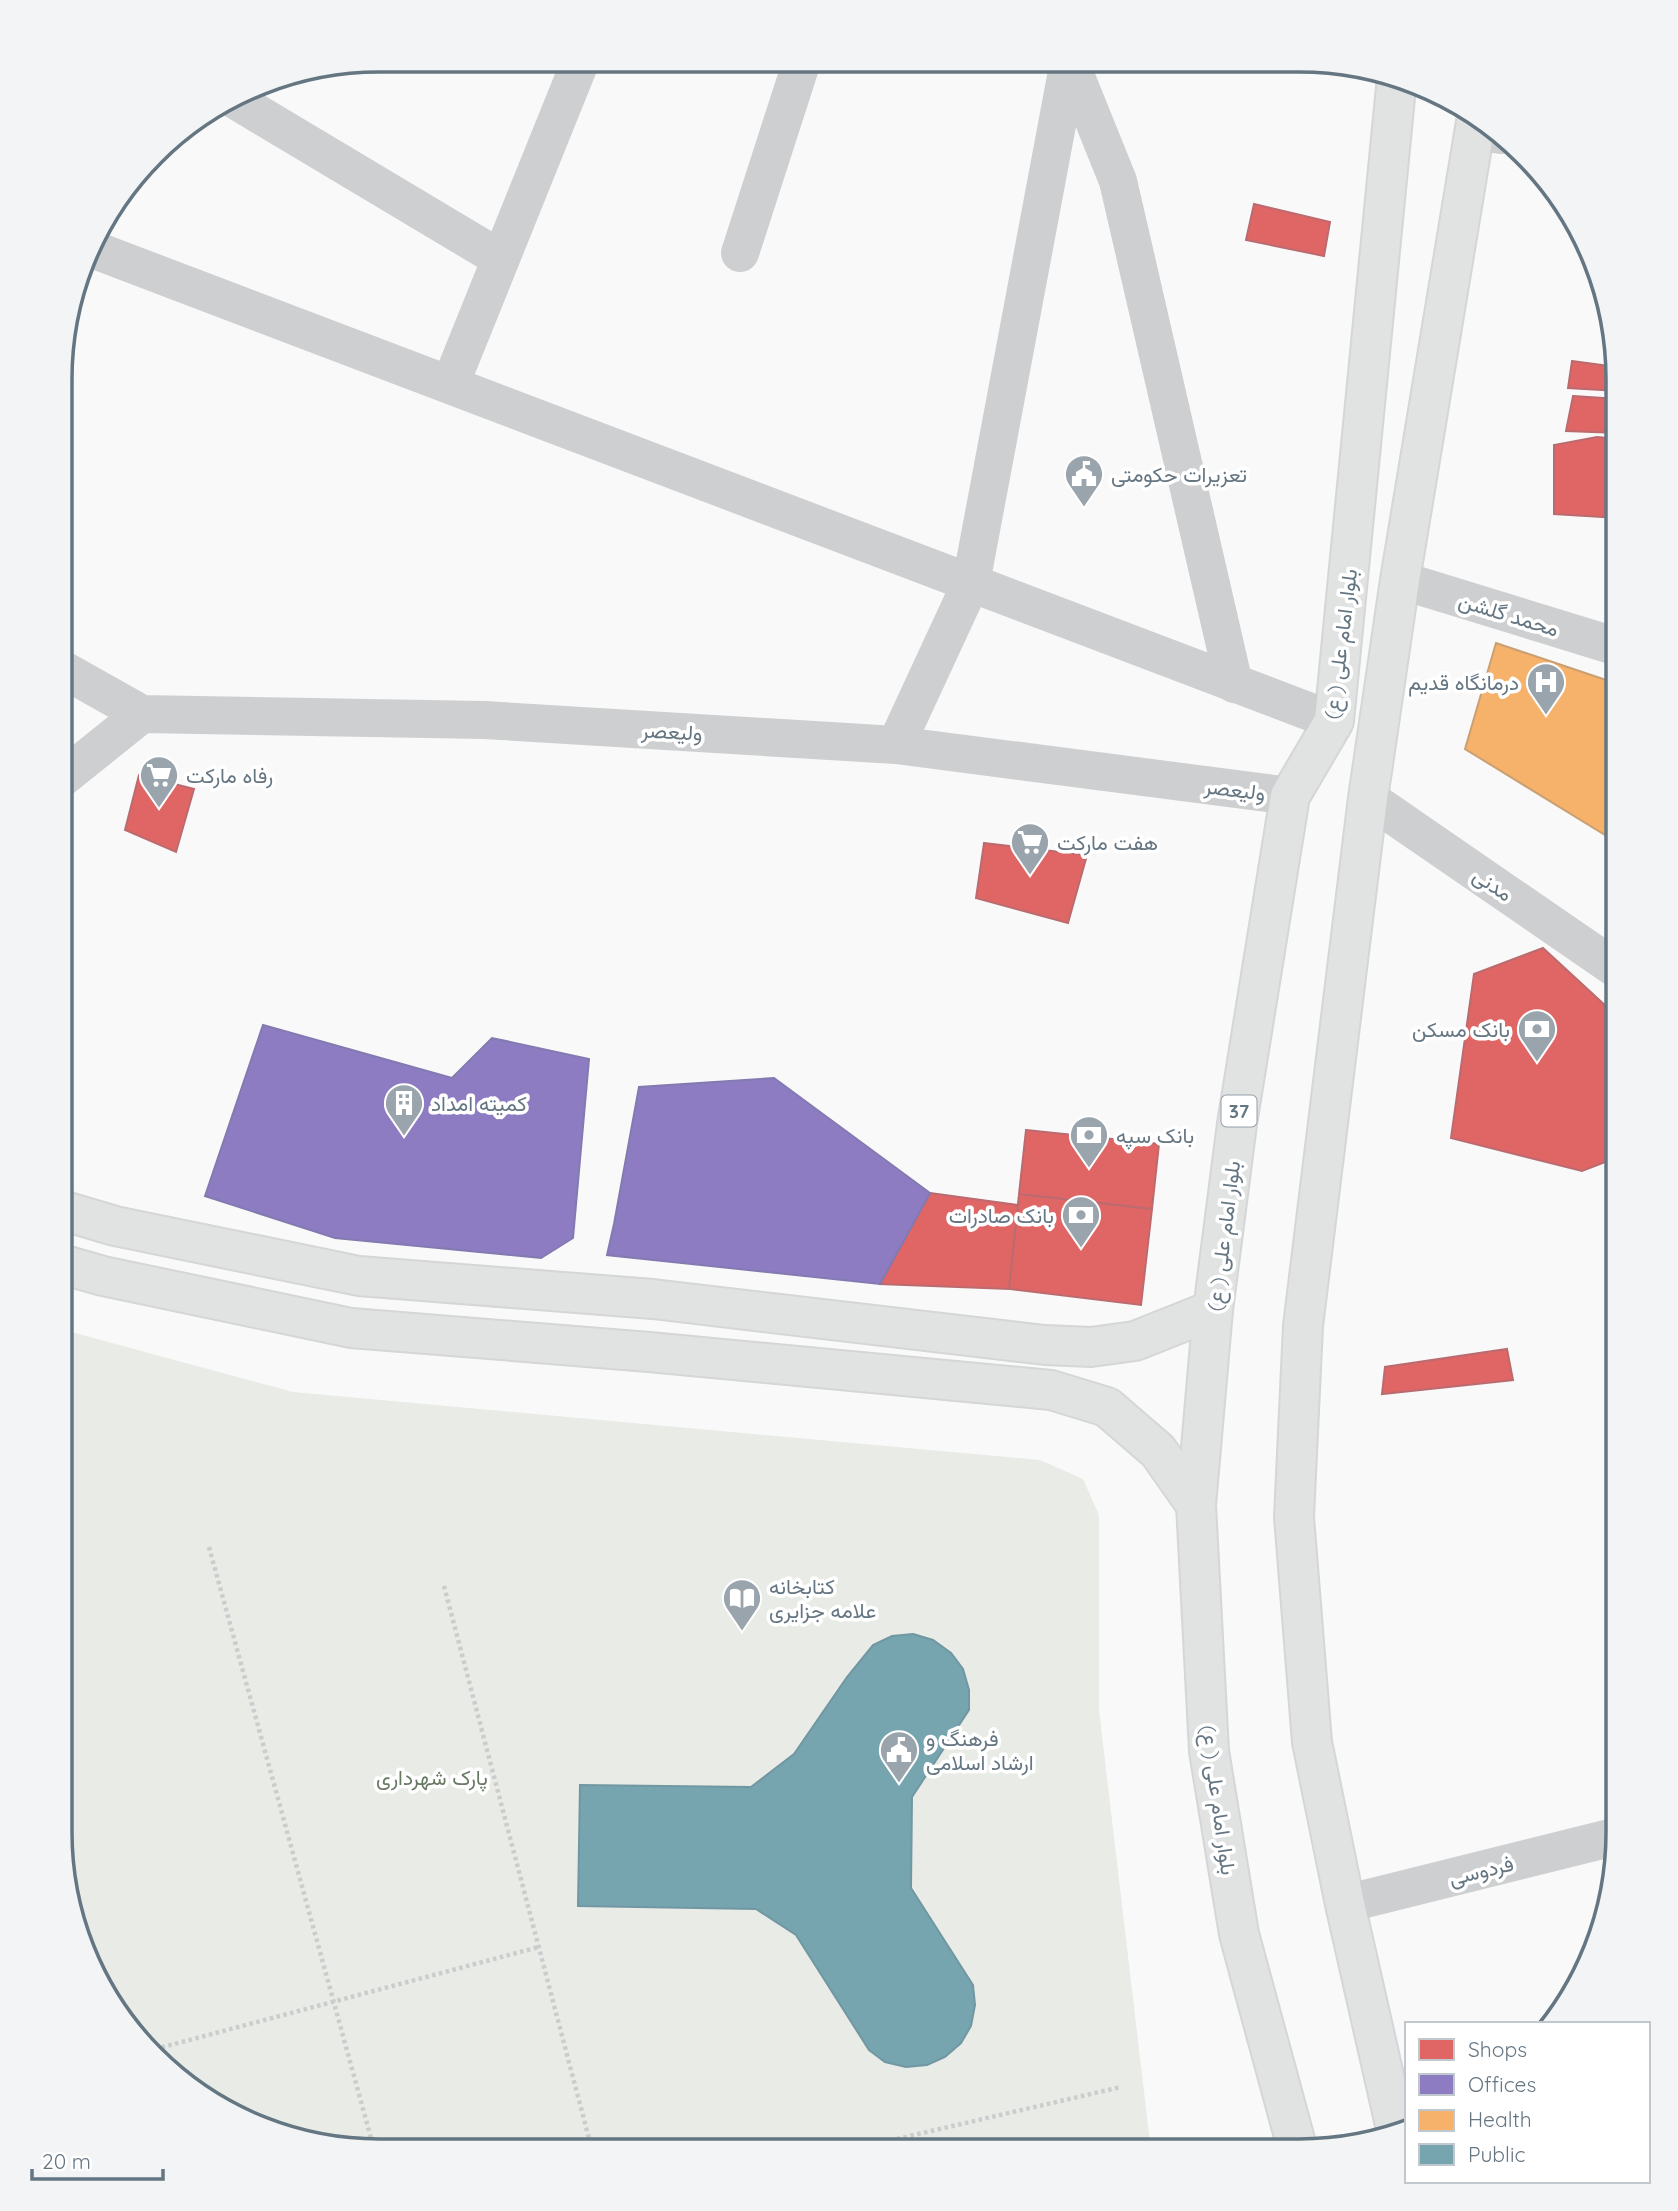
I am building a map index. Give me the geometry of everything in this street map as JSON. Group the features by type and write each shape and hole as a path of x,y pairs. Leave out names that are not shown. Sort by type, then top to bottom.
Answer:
{"main road":[{"name":"بلوار امام علی ( ع)","path":"1295,2139 1239,1934 1209,1751 1196,1505 1213,1310 1237,1124 1290,796 1334,721 1396,87"},
{"path":"1395,2124 1311,1742 1294,1517 1303,1326 1368,798 1400,580 1483,133"},
{"path":"72,1213 115,1226 359,1276 653,1299 1045,1345 1091,1347 1135,1341 1213,1310"},
{"path":"72,1267 351,1328 649,1352 1051,1390 1107,1407 1158,1451 1196,1505"}],"street":[{"path":"450,385 576,72"},
{"path":"740,253 798,72"},
{"path":"896,745 971,583 1067,72"},
{"path":"1073,72 1118,181 1234,684"},
{"path":"241,104 501,259"},
{"path":"99,252 1334,721"},
{"name":"محمد گلشن","path":"1400,580 1606,643"},
{"name":"ولیعصر","path":"72,675 142,714 484,720 896,745 1290,796"},
{"path":"72,770 142,714"},
{"name":"مدنی","path":"1368,798 1606,962"},
{"name":"فردوسی","path":"1345,1904 1606,1839"}],"path":[{"path":"209,1547 371,2139"},
{"path":"444,1586 589,2139"},
{"path":"160,2047 539,1947"},
{"path":"896,2139 1121,2087"}],"green space":[{"name":"پارک شهرداری","path":"72,1332 293,1392 1040,1460 1083,1479 1099,1515 1099,1710 1150,2139 359,2139 299,2129 280,2123 243,2108 208,2088 176,2063 148,2035 123,2003 103,1968 82,1912 72,1852"}],"building: Shops":[{"path":"1254,204 1330,222 1324,256 1246,240"},
{"path":"1572,361 1606,366 1606,390 1568,388"},
{"path":"1573,396 1606,398 1606,433 1566,431"},
{"path":"1606,438 1606,517 1554,514 1554,445"},
{"name":"رفاه مارکت","path":"139,775 194,789 176,852 125,830"},
{"name":"هفت مارکت","path":"984,843 1087,855 1068,923 976,898"},
{"name":"بانک مسکن","path":"1543,948 1606,1006 1606,1162 1582,1171 1451,1138 1474,974"},
{"name":"بانک سپه","path":"1026,1130 1159,1144 1152,1209 1019,1194"},
{"path":"930,1193 1018,1205 1009,1289 880,1284"},
{"name":"بانک صادرات","path":"1019,1194 1152,1209 1141,1305 1009,1289"},
{"path":"1507,1349 1513,1380 1382,1394 1385,1367"}],"building: Offices":[{"name":"کمیته امداد","path":"263,1025 452,1078 492,1038 589,1059 573,1238 541,1258 335,1238 205,1196"},
{"path":"774,1078 930,1193 880,1284 607,1255 639,1087"}],"building: Health":[{"name":"درمانگاه قدیم","path":"1496,643 1606,680 1606,836 1465,749"}],"building: Public":[{"path":"913,1634 933,1640 951,1653 963,1669 969,1690 969,1710 912,1797 911,1888 973,1985 975,2005 971,2026 961,2043 945,2057 927,2065 906,2067 885,2062 869,2050 796,1935 756,1909 578,1906 580,1785 751,1787 794,1754 847,1677 873,1645 892,1636"}],"place":[{"name":"تعزیرات حکومتی","path":"1084,508"},
{"name":"درمانگاه قدیم","path":"1546,716"},
{"name":"رفاه مارکت","path":"159,809"},
{"name":"هفت مارکت","path":"1030,876"},
{"name":"بانک مسکن","path":"1537,1063"},
{"name":"کمیته امداد","path":"404,1137"},
{"name":"بانک سپه","path":"1089,1169"},
{"name":"بانک صادرات","path":"1081,1249"},
{"name":"کتابخانه علامه جزایری","path":"742,1632"},
{"name":"فرهنگ و ارشاد اسلامی","path":"899,1784"}]}
